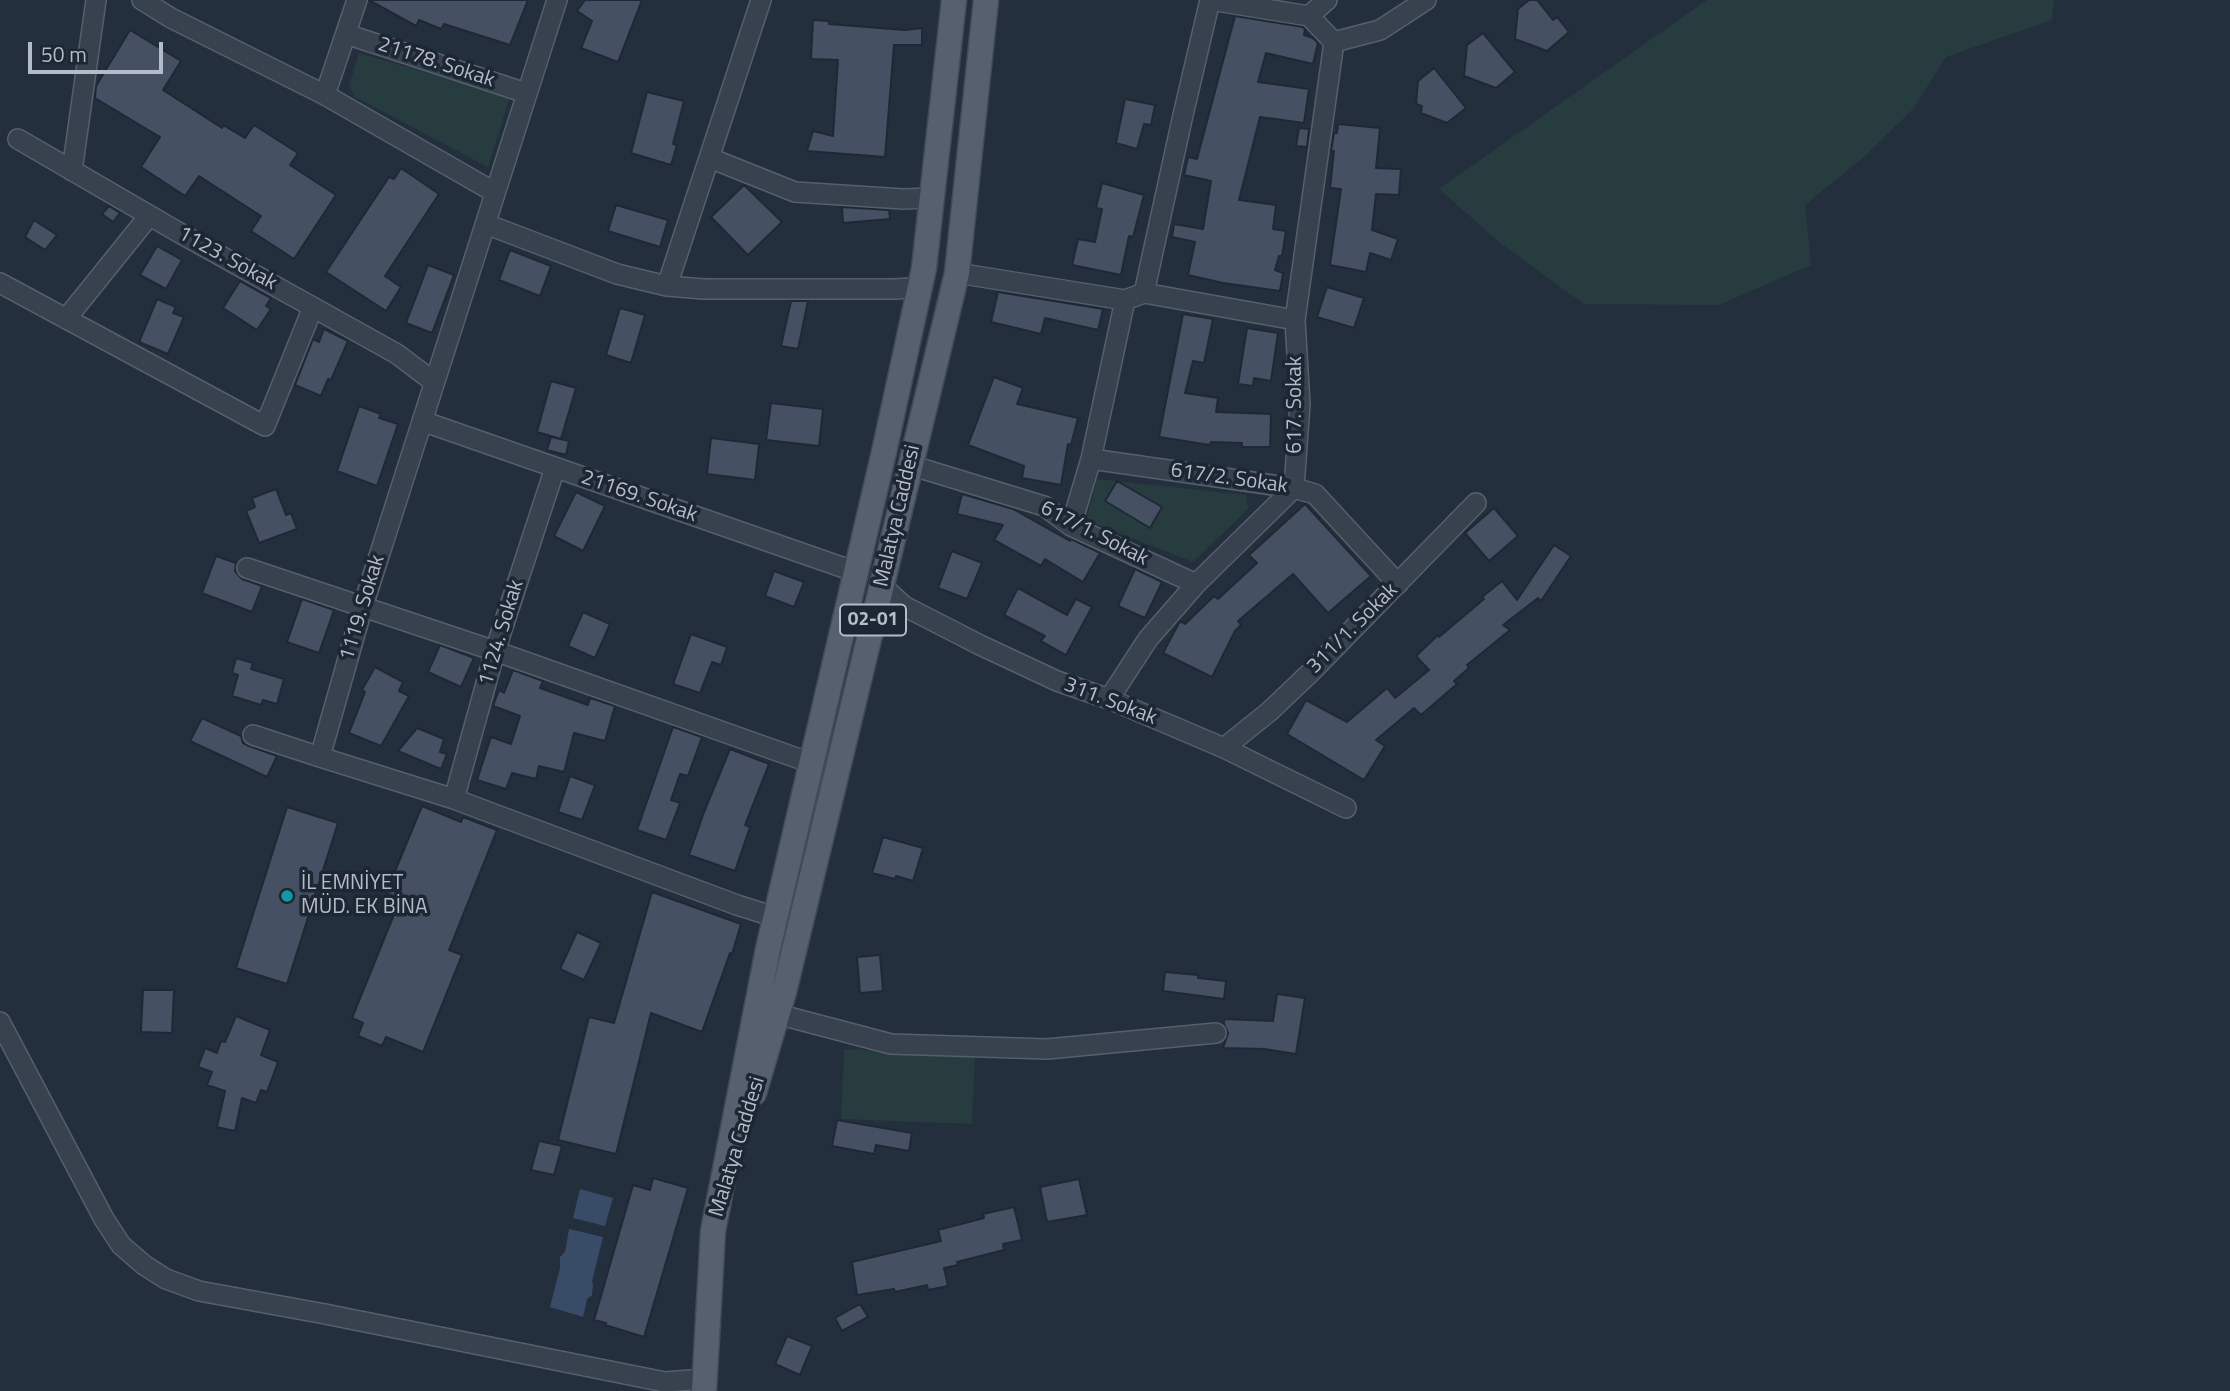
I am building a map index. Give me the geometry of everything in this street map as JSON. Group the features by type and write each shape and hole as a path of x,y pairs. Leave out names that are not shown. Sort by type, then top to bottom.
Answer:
{"main road":[{"name":"Malatya Caddesi","path":"713,1231 775,917 925,268 954,0"},
{"name":"Malatya Caddesi","path":"713,1231 777,1014 957,272 986,0"},
{"name":"02-01","path":"704,1385 713,1231"}],"street":[{"path":"72,171 96,0"},
{"path":"142,0 171,18 325,95 494,192"},
{"path":"325,95 357,0"},
{"name":"1119. Sokak","path":"320,757 363,606 557,0"},
{"path":"667,286 761,0"},
{"path":"1144,293 1210,0 1308,16 1334,42 1380,30 1426,0"},
{"path":"1308,16 1327,0"},
{"name":"21178. Sokak","path":"346,34 526,93"},
{"name":"617. Sokak","path":"1294,488 1300,404 1295,320 1334,42"},
{"name":"1123. Sokak","path":"18,139 149,216 397,354 435,382"},
{"path":"710,158 795,192 890,199 932,198"},
{"path":"66,318 149,216"},
{"path":"486,224 617,274 667,286 704,289 920,287"},
{"path":"957,272 1125,300 1144,293 1295,320"},
{"path":"0,283 265,426 313,307"},
{"path":"1071,526 1091,459 1125,300"},
{"name":"21169. Sokak","path":"422,421 856,572"},
{"name":"617/2. Sokak","path":"1091,459 1294,488 1315,494 1398,583"},
{"name":"617/1. Sokak","path":"910,465 1044,506 1071,526 1196,584"},
{"name":"1124. Sokak","path":"454,799 495,651 555,468"},
{"path":"1110,699 1148,639 1196,584 1294,488"},
{"name":"311/1. Sokak","path":"1224,748 1270,711 1476,503"},
{"path":"247,568 495,651 811,763"},
{"name":"311. Sokak","path":"882,586 904,606 1056,681 1110,699 1224,748 1346,808"},
{"path":"253,735 454,799 775,917"},
{"path":"777,1014 891,1044 1046,1049 1216,1033"},
{"path":"0,1022 110,1228 121,1245 166,1279 199,1291 665,1382 704,1385"}],"green space":[{"path":"1707,0 2054,0 2052,20 1946,57 1913,109 1864,157 1805,205 1811,265 1719,305 1584,304 1500,243 1439,189"},
{"path":"359,53 510,97 488,167 355,97 349,86"},
{"path":"1097,479 1246,495 1248,509 1193,562 1086,520"},
{"path":"844,1049 975,1054 972,1124 841,1119"}],"water":[{"path":"580,1189 613,1198 605,1226 573,1218"},
{"path":"569,1229 603,1237 592,1281 592,1295 587,1299 583,1317 550,1307 560,1268 560,1257 565,1252"}],"building":[{"path":"369,0 528,0 510,45 444,24 441,29 419,20 416,26"},
{"path":"585,0 642,0 618,62 581,48 592,21 577,11"},
{"path":"1529,0 1537,0 1553,20 1557,17 1569,32 1547,51 1515,39 1518,9"},
{"path":"1235,16 1303,27 1304,35 1318,43 1313,64 1266,53 1258,82 1309,89 1304,123 1260,117 1239,200 1276,205 1273,229 1286,231 1282,256 1279,256 1275,270 1283,273 1280,291 1188,275 1195,242 1172,237 1174,224 1203,229 1211,181 1184,175 1188,157 1197,159"},
{"path":"813,20 829,21 829,24 905,30 922,28 922,45 894,45 885,157 807,151 813,131 833,136 838,60 811,59"},
{"path":"130,30 181,61 163,90 222,128 223,125 245,138 254,125 298,153 290,165 336,195 294,259 251,231 261,216 199,176 185,196 141,167 160,137 95,98 96,86"},
{"path":"1483,33 1515,72 1496,88 1464,76 1467,45"},
{"path":"1434,68 1466,108 1447,123 1421,113 1422,106 1416,104 1418,81"},
{"path":"647,92 684,101 673,144 677,145 671,165 631,153"},
{"path":"1125,99 1155,105 1151,125 1144,124 1137,149 1116,143"},
{"path":"1338,124 1380,128 1376,168 1401,169 1399,195 1376,194 1372,230 1398,239 1391,260 1370,253 1366,272 1330,265 1341,189 1330,188 1334,151 1331,151"},
{"path":"1299,128 1309,129 1307,147 1296,146"},
{"path":"401,168 439,194 385,276 401,287 386,311 326,272 389,177 394,179"},
{"path":"1102,183 1144,195 1133,237 1129,236 1121,275 1072,265 1078,239 1095,242 1102,209 1096,208"},
{"path":"744,185 782,222 748,255 711,217"},
{"path":"616,205 668,220 660,247 608,231"},
{"path":"109,206 120,213 113,222 102,214"},
{"path":"842,207 889,210 890,219 843,223"},
{"path":"34,220 57,235 45,250 25,237"},
{"path":"157,246 182,260 166,289 140,275"},
{"path":"510,250 551,266 540,296 499,280"},
{"path":"428,265 454,275 432,333 406,323"},
{"path":"240,281 271,298 266,306 271,309 257,330 223,308"},
{"path":"1327,287 1364,298 1354,328 1317,317"},
{"path":"998,292 1103,309 1098,330 1045,318 1041,334 991,322"},
{"path":"157,299 176,307 173,313 184,317 168,354 139,342"},
{"path":"791,301 808,301 798,349 781,346"},
{"path":"620,308 645,315 631,363 606,355"},
{"path":"1183,314 1213,319 1204,363 1193,361 1185,393 1218,398 1216,412 1271,414 1270,447 1242,447 1242,443 1211,442 1210,445 1159,437"},
{"path":"1247,328 1278,333 1271,381 1254,378 1253,386 1238,384"},
{"path":"324,329 348,341 321,396 295,385 313,339 319,342"},
{"path":"994,377 1023,388 1017,404 1078,418 1071,445 1068,444 1061,485 1022,478 1024,466 968,445"},
{"path":"551,381 576,388 561,439 537,432"},
{"path":"771,403 823,409 819,446 766,440"},
{"path":"359,406 381,414 379,418 398,424 377,486 337,471"},
{"path":"551,437 569,441 566,455 547,450"},
{"path":"711,438 759,444 755,480 707,474"},
{"path":"1117,481 1162,507 1150,528 1105,501"},
{"path":"276,489 286,515 291,513 297,529 259,543 246,511 255,507 252,498"},
{"path":"576,492 605,506 583,551 554,536"},
{"path":"962,494 1013,509 1070,541 1071,539 1100,553 1083,582 1045,559 1041,566 994,540 1003,525 957,514"},
{"path":"1305,504 1371,576 1328,613 1293,574 1238,621 1241,625 1235,631 1212,677 1163,653 1180,621 1185,624 1214,596 1218,599 1257,563 1249,555"},
{"path":"1494,508 1518,536 1489,561 1465,533"},
{"path":"1554,545 1571,556 1541,601 1538,598 1503,625 1510,630 1467,665 1469,668 1454,681 1457,684 1421,715 1414,708 1376,740 1385,746 1364,780 1287,734 1306,700 1347,722 1387,688 1395,698 1429,670 1416,656 1502,581 1517,600"},
{"path":"952,551 982,563 967,599 938,588"},
{"path":"216,556 236,563 235,571 242,579 262,586 252,612 202,593"},
{"path":"1135,569 1162,582 1145,618 1118,606"},
{"path":"774,571 804,582 794,607 765,596"},
{"path":"1018,588 1067,615 1076,599 1092,607 1066,655 1041,641 1045,636 1004,615"},
{"path":"302,599 334,610 319,653 287,642"},
{"path":"583,612 610,624 595,658 568,646"},
{"path":"691,634 727,647 721,665 712,662 700,693 673,684"},
{"path":"440,645 474,658 461,687 428,672"},
{"path":"236,658 253,663 251,669 284,679 277,704 263,700 261,705 232,696 238,675 232,673"},
{"path":"375,667 403,682 399,691 409,696 381,746 349,733 365,692 362,690"},
{"path":"513,670 543,681 540,688 588,705 590,698 615,706 605,741 574,733 564,772 539,766 536,779 512,773 506,789 477,780 491,737 511,744 520,716 493,706 499,690 504,693"},
{"path":"202,718 241,736 243,743 277,756 267,777 190,741"},
{"path":"673,727 702,737 688,776 680,774 671,800 680,803 666,840 637,830"},
{"path":"417,728 444,739 440,752 447,754 441,769 398,751"},
{"path":"730,749 769,764 745,825 750,827 735,871 689,855"},
{"path":"570,776 595,785 582,820 558,812"},
{"path":"422,806 461,822 463,817 497,830 449,950 462,955 423,1052 386,1037 382,1046 358,1036 363,1023 352,1018 395,912 392,911 398,898 386,893"},
{"name":"İL EMNİYET MÜD. EK BİNA","path":"287,807 338,823 287,984 236,968"},
{"path":"883,837 923,848 913,881 872,873"},
{"path":"652,892 741,924 732,954 730,953 702,1032 651,1013 616,1154 558,1140 589,1017 614,1023"},
{"path":"577,932 601,943 584,980 560,969"},
{"path":"880,955 883,991 860,993 857,957"},
{"path":"1165,972 1226,981 1224,999 1163,991"},
{"path":"143,990 174,990 172,1033 141,1032"},
{"path":"1277,994 1305,998 1296,1054 1264,1049 1223,1048 1228,1033 1224,1019 1273,1021"},
{"path":"236,1016 270,1030 261,1055 278,1062 267,1092 261,1090 256,1103 242,1098 235,1131 217,1127 225,1091 207,1085 212,1072 198,1067 205,1048 217,1053"},
{"path":"837,1120 912,1133 909,1151 876,1145 874,1154 832,1146"},
{"path":"539,1141 562,1146 554,1175 531,1170"},
{"path":"653,1178 688,1188 644,1337 594,1320 633,1185 650,1190"},
{"path":"1079,1179 1087,1215 1047,1222 1040,1187"},
{"path":"1014,1207 1022,1240 1003,1244 1004,1250 944,1268 948,1286 928,1290 927,1285 895,1292 894,1289 857,1295 852,1262 941,1241 938,1230 984,1218 983,1214"},
{"path":"860,1304 868,1317 842,1331 835,1318"},
{"path":"787,1336 812,1346 800,1375 775,1364"}],"place":[{"name":"İL EMNİYET MÜD. EK BİNA","path":"287,896"}]}
